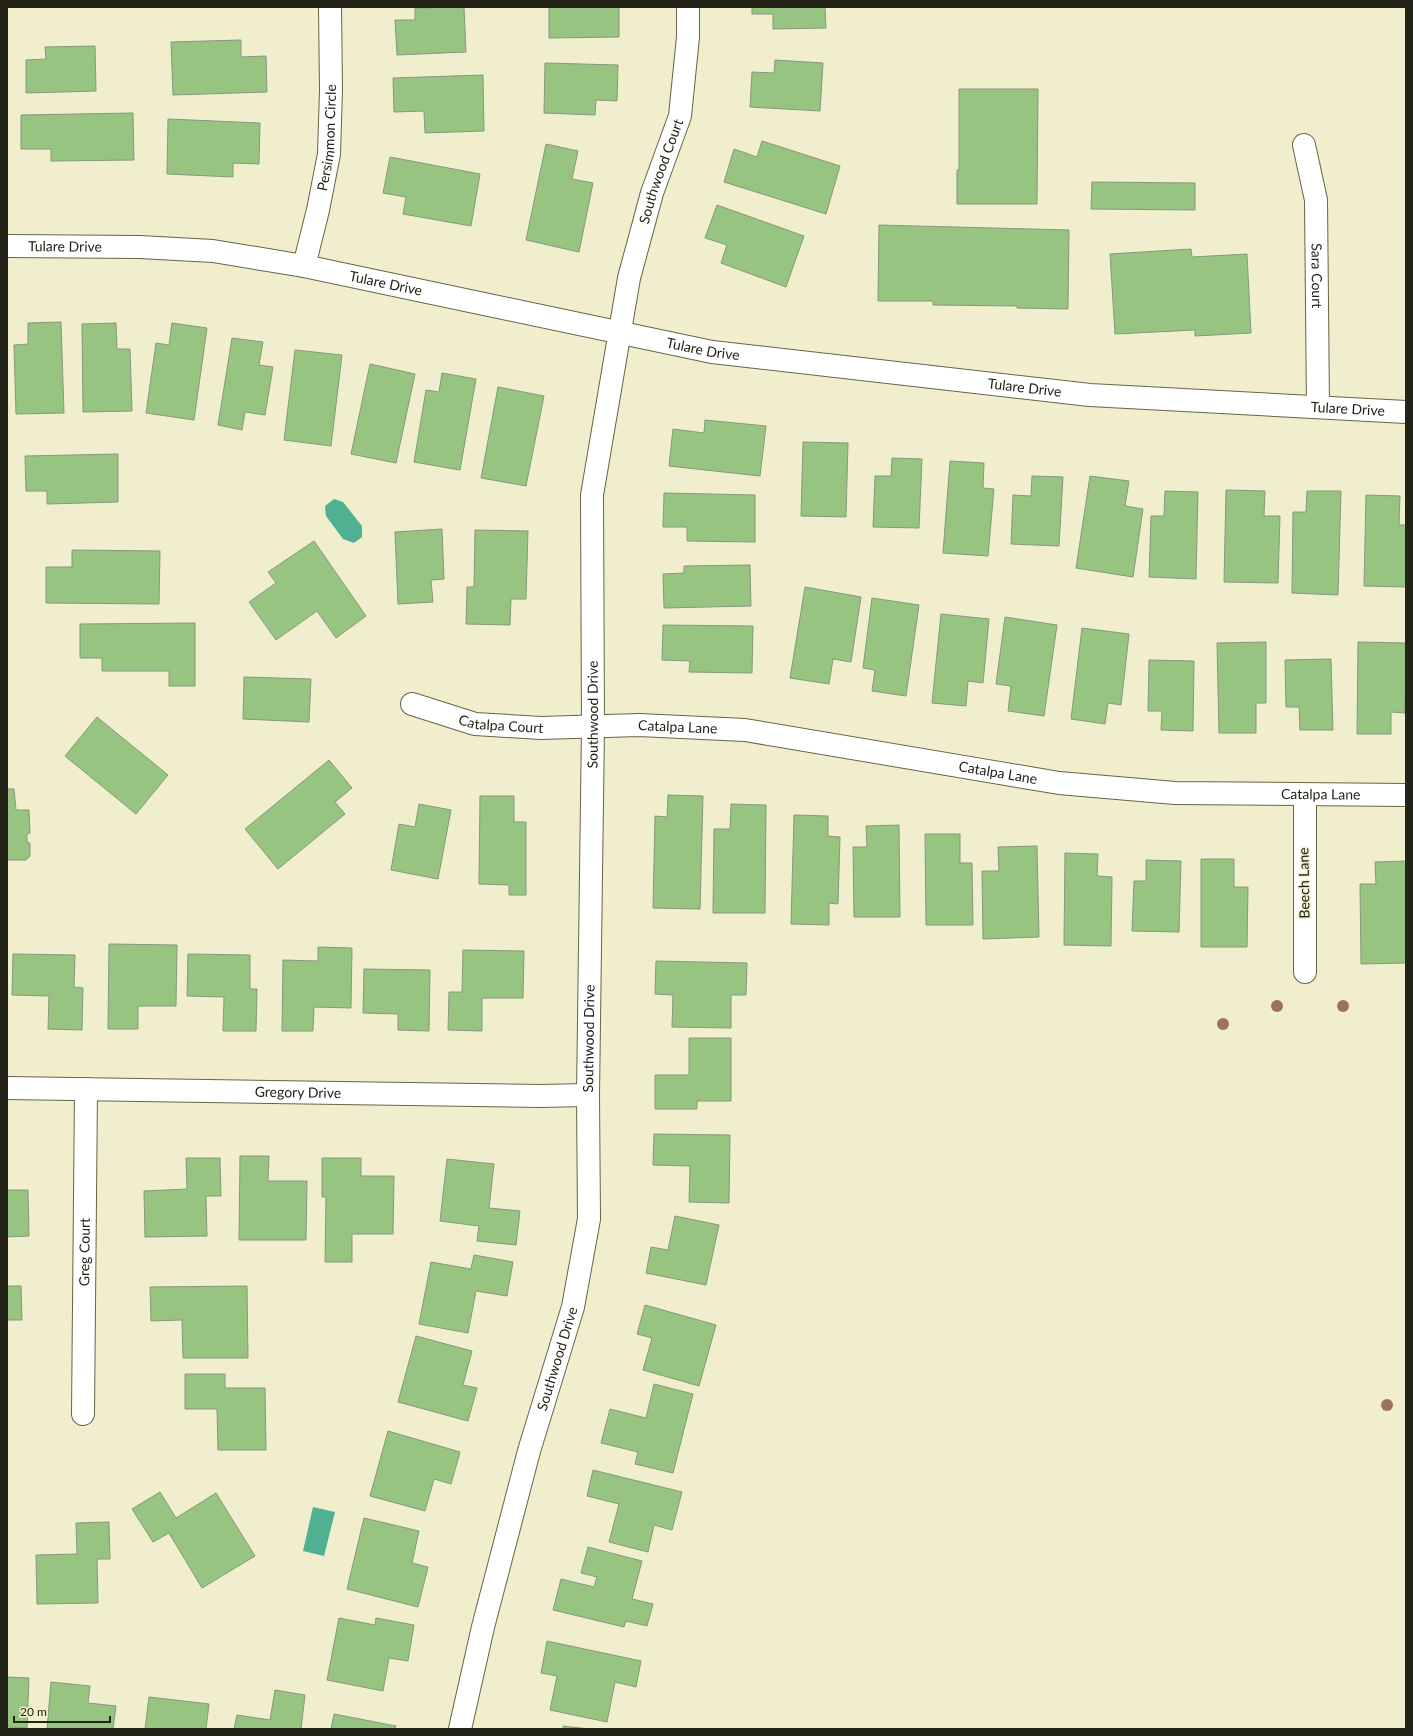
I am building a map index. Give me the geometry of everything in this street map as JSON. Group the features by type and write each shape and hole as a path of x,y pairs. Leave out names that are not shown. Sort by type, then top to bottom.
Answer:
{"street":[{"name":"Persimmon Circle","path":"304,266 318,210 329,154 332,90 330,7"},
{"name":"Southwood Court","path":"620,334 629,278 652,193 680,116 688,38 688,7"},
{"name":"Sara Court","path":"1304,145 1316,200 1318,407"},
{"name":"Tulare Drive","path":"7,246 140,247 213,251 304,266 620,334 712,352 1090,395 1406,412"},
{"name":"Southwood Drive","path":"460,1729 483,1627 529,1451 573,1307 589,1219 588,1095 593,727 592,495 620,334"},
{"name":"Catalpa Court","path":"412,704 475,724 541,728 593,727"},
{"name":"Catalpa Lane","path":"593,727 639,725 745,730 1060,783 1174,792 1305,795 1406,795"},
{"name":"Beech Lane","path":"1305,795 1304,841 1306,972"},
{"name":"Gregory Drive","path":"7,1088 539,1096 588,1095"},
{"name":"Greg Court","path":"83,1414 86,1090"}],"shaded area":[{"path":"334,499 343,502 362,526 362,537 354,543 343,539 326,516 325,506"},
{"path":"313,1507 335,1512 324,1556 303,1551"}],"building":[{"path":"464,7 466,52 397,55 395,20 415,20 415,8"},
{"path":"549,7 619,7 619,37 549,38"},
{"path":"752,7 825,7 826,28 773,29 773,14 752,14"},
{"path":"241,40 241,57 266,56 267,92 173,95 171,42"},
{"path":"95,46 96,91 26,93 26,60 46,59 45,47"},
{"path":"775,60 823,63 820,111 750,107 752,72 774,73"},
{"path":"545,63 618,65 617,101 596,100 595,115 544,113"},
{"path":"483,75 484,131 425,133 424,111 394,112 393,78"},
{"path":"959,89 1038,89 1037,204 957,204 957,170 959,170"},
{"path":"133,113 134,160 51,161 51,149 21,149 21,115"},
{"path":"168,119 260,123 259,164 233,163 233,177 167,174"},
{"path":"762,141 840,166 826,214 724,182 734,149 757,157"},
{"path":"546,144 578,151 572,179 593,183 579,252 526,240"},
{"path":"390,157 480,174 471,226 403,214 406,197 383,193"},
{"path":"1092,182 1195,183 1195,210 1091,209"},
{"path":"717,205 804,236 786,287 721,263 727,245 705,238"},
{"path":"879,225 1069,230 1068,309 1017,308 1017,306 933,305 933,301 878,301"},
{"path":"1191,249 1192,257 1247,254 1251,333 1195,336 1195,330 1115,334 1110,254"},
{"path":"61,322 64,413 16,414 14,345 28,344 28,323"},
{"path":"116,323 117,349 130,349 132,411 83,412 82,324"},
{"path":"172,323 207,328 194,420 146,413 156,343 169,345"},
{"path":"232,338 263,342 259,365 273,367 265,415 245,412 242,430 218,425"},
{"path":"295,350 342,355 331,446 284,440"},
{"path":"370,364 415,374 396,463 351,454"},
{"path":"442,373 476,379 460,470 414,462 426,390 439,392"},
{"path":"498,387 544,396 526,486 481,478"},
{"path":"705,420 766,426 760,476 669,466 673,429 704,433"},
{"path":"803,442 848,443 846,517 801,516"},
{"path":"118,454 118,502 47,504 47,491 26,491 25,456"},
{"path":"892,458 922,459 919,528 873,527 875,476 891,476"},
{"path":"950,461 984,463 983,488 994,489 988,556 943,553"},
{"path":"1032,476 1063,477 1059,546 1011,544 1013,495 1031,496"},
{"path":"1090,476 1129,481 1125,506 1143,509 1133,577 1076,568"},
{"path":"1226,490 1265,491 1264,516 1280,516 1278,583 1224,582"},
{"path":"1165,491 1198,492 1196,579 1149,577 1151,516 1164,516"},
{"path":"1307,491 1341,491 1338,595 1292,593 1293,512 1306,512"},
{"path":"664,493 755,495 755,542 687,541 687,527 663,527"},
{"path":"1366,495 1400,496 1399,525 1406,525 1406,587 1364,586"},
{"path":"442,529 444,579 431,580 433,602 398,604 395,532"},
{"path":"475,530 528,531 526,599 511,599 510,625 466,624 467,587 474,587"},
{"path":"314,541 366,616 336,638 317,611 276,640 249,602 276,583 268,572"},
{"path":"72,550 160,551 159,604 46,603 46,567 72,567"},
{"path":"750,565 751,606 664,608 663,574 684,573 684,566"},
{"path":"805,587 861,597 851,662 833,659 829,684 790,678"},
{"path":"872,598 919,605 906,696 872,691 875,670 863,668"},
{"path":"941,614 989,619 983,683 968,681 966,706 932,703"},
{"path":"1005,617 1057,625 1044,716 1008,711 1011,686 996,684"},
{"path":"195,623 195,686 169,686 169,671 102,671 102,658 80,658 80,624"},
{"path":"663,625 753,626 752,673 689,672 690,661 662,660"},
{"path":"1082,628 1129,634 1121,705 1108,703 1105,724 1071,719"},
{"path":"1266,642 1266,703 1256,703 1256,733 1219,733 1217,643"},
{"path":"1358,642 1406,643 1405,713 1391,712 1391,734 1357,734"},
{"path":"1331,659 1333,730 1300,730 1299,707 1286,707 1285,660"},
{"path":"1149,660 1194,661 1193,731 1161,730 1162,711 1148,711"},
{"path":"244,677 311,679 309,722 243,719"},
{"path":"97,717 168,775 136,814 65,756"},
{"path":"329,760 352,788 335,802 345,814 278,869 245,829"},
{"path":"7,789 14,789 16,810 29,810 30,833 27,834 27,842 30,843 30,856 26,860 7,860"},
{"path":"668,795 703,796 700,909 653,908 655,816 667,817"},
{"path":"480,796 514,796 514,822 526,822 526,895 509,895 509,885 479,884"},
{"path":"419,804 451,810 438,879 391,870 399,824 415,827"},
{"path":"731,804 766,805 765,913 713,913 714,829 730,829"},
{"path":"794,815 828,816 828,836 840,837 838,904 829,903 829,925 791,924"},
{"path":"899,825 900,917 854,917 853,847 867,847 866,826"},
{"path":"925,834 960,834 960,863 972,863 973,925 926,925"},
{"path":"1037,846 1039,937 983,939 982,871 999,871 998,847"},
{"path":"1065,853 1098,854 1097,876 1112,877 1111,946 1064,945"},
{"path":"1201,859 1234,859 1234,887 1248,887 1247,947 1201,947"},
{"path":"1146,860 1181,861 1179,932 1132,931 1134,881 1146,881"},
{"path":"1406,861 1406,963 1361,964 1360,884 1376,884 1375,862"},
{"path":"109,944 177,945 176,1006 138,1006 138,1029 108,1029"},
{"path":"318,947 352,948 351,1008 314,1007 313,1031 282,1031 283,960 318,961"},
{"path":"463,950 524,951 523,998 482,998 482,1031 448,1030 449,992 462,992"},
{"path":"13,954 75,955 74,987 83,988 82,1030 48,1029 49,996 12,995"},
{"path":"188,954 250,955 250,989 257,989 256,1031 223,1031 224,997 187,996"},
{"path":"656,961 747,963 746,995 731,995 731,1028 672,1027 673,995 655,994"},
{"path":"364,969 430,970 429,1031 398,1030 398,1014 363,1013"},
{"path":"689,1038 731,1038 731,1101 697,1101 697,1109 655,1109 655,1075 689,1075"},
{"path":"654,1134 730,1135 729,1203 689,1202 690,1166 653,1165"},
{"path":"240,1156 269,1156 268,1181 307,1181 306,1240 239,1240"},
{"path":"186,1158 220,1158 221,1196 206,1196 207,1236 145,1237 144,1191 187,1189"},
{"path":"322,1158 361,1158 361,1176 394,1176 393,1234 352,1234 352,1262 325,1262 326,1197 322,1197"},
{"path":"447,1159 494,1164 489,1208 520,1211 516,1245 477,1241 479,1226 440,1221"},
{"path":"7,1190 28,1190 29,1236 7,1237"},
{"path":"675,1216 719,1225 706,1285 646,1273 651,1247 668,1250"},
{"path":"474,1255 513,1262 507,1296 476,1291 468,1333 419,1324 431,1262 471,1269"},
{"path":"7,1286 21,1286 22,1320 7,1320"},
{"path":"247,1286 248,1358 183,1358 182,1320 151,1321 150,1287"},
{"path":"645,1305 716,1325 699,1386 643,1370 652,1338 637,1334"},
{"path":"416,1336 472,1351 463,1385 477,1388 468,1421 398,1402"},
{"path":"185,1374 225,1374 225,1388 265,1388 266,1450 218,1450 217,1409 185,1409"},
{"path":"654,1384 693,1394 673,1473 635,1464 638,1452 601,1443 610,1409 646,1418"},
{"path":"388,1431 460,1452 451,1484 434,1479 425,1511 370,1496"},
{"path":"593,1470 682,1492 672,1530 654,1525 648,1552 609,1542 619,1504 587,1496"},
{"path":"160,1492 176,1518 216,1493 255,1556 202,1588 169,1533 153,1542 132,1509"},
{"path":"364,1518 419,1531 412,1563 428,1567 418,1607 347,1589"},
{"path":"109,1522 110,1559 97,1559 98,1603 37,1604 36,1555 77,1554 76,1523"},
{"path":"588,1547 642,1561 632,1599 653,1604 647,1626 626,1621 624,1627 553,1610 561,1579 594,1587 597,1577 581,1573"},
{"path":"339,1618 375,1625 376,1618 414,1625 408,1661 389,1658 383,1691 327,1680"},
{"path":"547,1641 641,1661 636,1687 615,1682 607,1722 550,1710 557,1676 541,1673"},
{"path":"7,1677 29,1678 27,1728 7,1727"},
{"path":"51,1682 90,1686 88,1703 116,1706 113,1729 47,1729"},
{"path":"275,1690 305,1695 301,1729 234,1729 237,1715 270,1720"},
{"path":"149,1697 209,1704 206,1729 145,1729"},
{"path":"334,1714 396,1726 395,1729 331,1729"},
{"path":"563,1726 589,1729 563,1729"}]}
